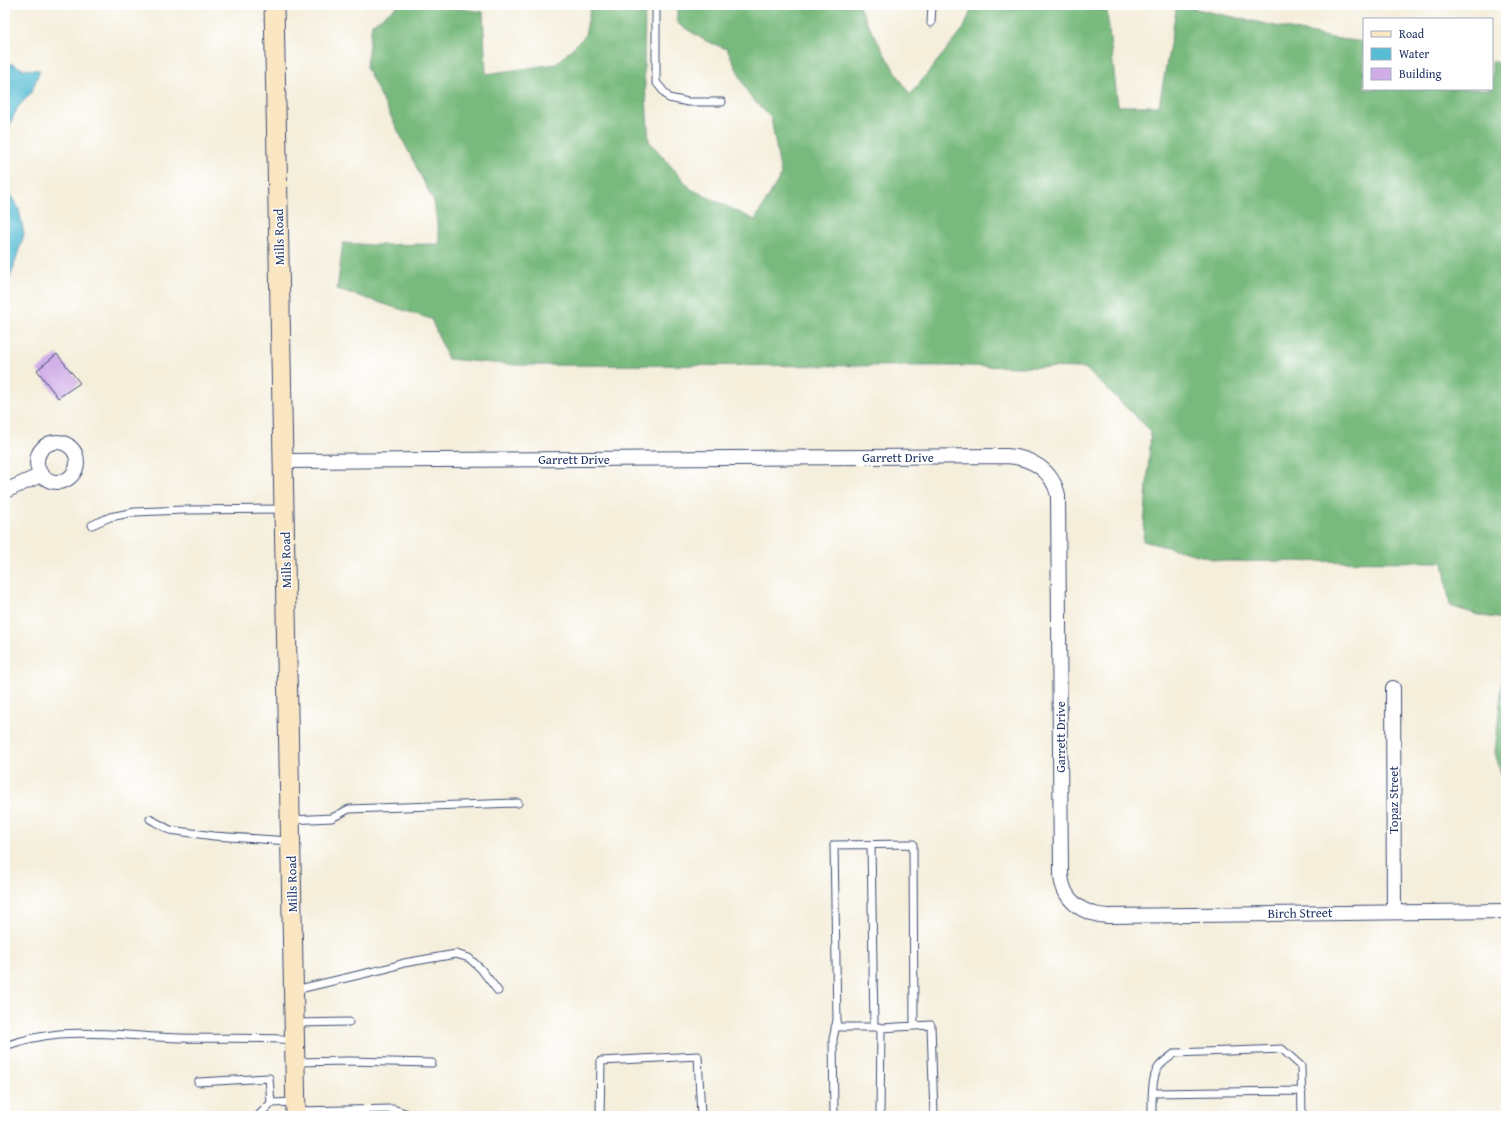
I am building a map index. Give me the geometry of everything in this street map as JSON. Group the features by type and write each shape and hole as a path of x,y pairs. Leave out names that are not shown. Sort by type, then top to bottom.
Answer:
{"street":[{"name":"Mills Road","path":"274,5 296,1110"},
{"name":"Garrett Drive","path":"284,461 1006,456 1022,458 1035,463 1050,477 1058,495 1061,879 1065,892 1076,905 1095,915"},
{"path":"5,491 41,475"},
{"name":"Topaz Street","path":"1392,688 1394,911"},
{"name":"Birch Street","path":"1095,915 1506,911"}],"lane":[{"path":"656,5 656,82 669,98 688,102 722,102"},
{"path":"931,23 932,5"},
{"path":"92,525 110,517 135,512 285,509"},
{"path":"291,820 332,818 349,809 518,803"},
{"path":"150,819 170,830 214,836 291,841"},
{"path":"834,1116 833,1039 837,1020 834,845 913,844 914,1026"},
{"path":"871,845 880,1116"},
{"path":"294,990 388,968 404,962 456,954 469,958 481,969 498,991"},
{"path":"5,1046 25,1040 65,1034 180,1038 269,1038 349,1022"},
{"path":"836,1027 930,1025 934,1116"},
{"path":"1152,1116 1154,1078 1157,1069 1175,1053 1282,1050 1301,1066 1302,1116"},
{"path":"600,1116 601,1061 698,1056 701,1116"},
{"path":"296,1062 349,1061 432,1063"},
{"path":"198,1082 269,1078 271,1103 258,1116"},
{"path":"1153,1093 1302,1091"},
{"path":"271,1103 296,1110 393,1109 414,1116"}],"green space":[{"path":"399,5 433,5 483,12 486,74 556,64 585,36 591,5 645,5 644,71 649,141 691,189 755,220 781,175 771,118 749,95 727,49 706,41 677,23 677,5 858,5 885,55 910,95 964,28 973,5 1106,5 1118,106 1159,106 1177,5 1332,38 1363,42 1363,90 1493,90 1493,61 1506,65 1506,789 1495,753 1503,672 1504,619 1482,616 1450,606 1443,562 1221,561 1143,541 1151,431 1085,368 968,366 516,365 448,359 431,319 337,289 343,243 373,245 440,244 434,202 366,67 372,24"}],"water":[{"path":"5,61 23,69 40,70 31,93 18,107 5,134"},
{"path":"5,183 7,190 19,209 24,234 5,294"}],"building":[{"path":"57,354 80,383 58,398 37,370"}]}
